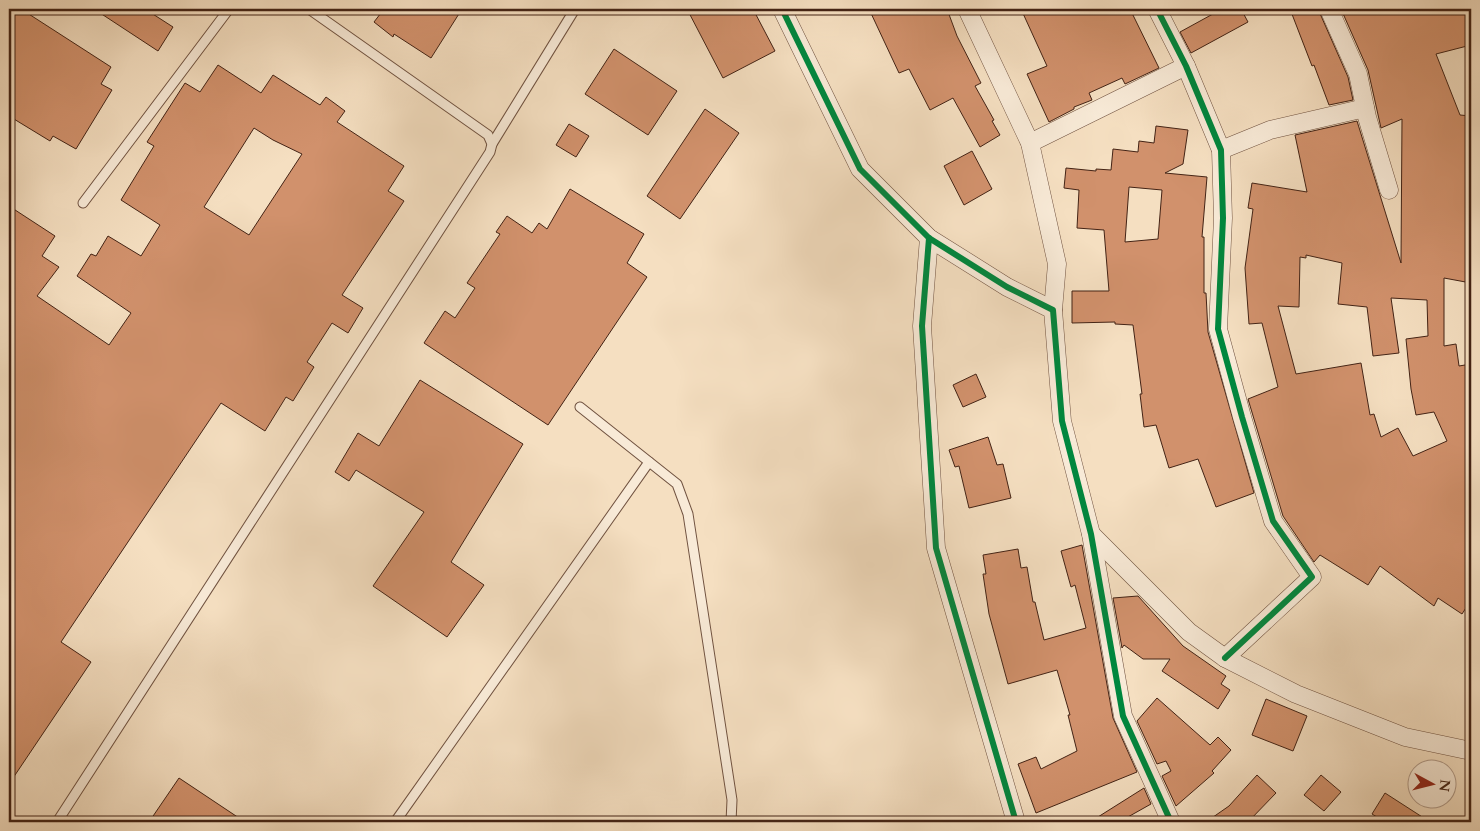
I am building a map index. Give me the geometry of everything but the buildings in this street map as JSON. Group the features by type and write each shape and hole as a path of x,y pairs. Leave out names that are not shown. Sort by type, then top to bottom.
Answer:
{"street":[{"path":"782,9 860,169 929,238 1007,287 1053,310"},
{"path":"967,9 1030,143 1057,264 1053,310 1062,421 1091,534 1123,716 1171,822"},
{"path":"1157,9 1186,66 1222,150 1222,218 1218,330 1273,521 1312,578 1225,658"},
{"path":"1329,9 1358,74 1365,108 1389,190"},
{"path":"1030,143 1186,66"},
{"path":"1222,150 1270,130 1365,108"},
{"path":"929,238 922,326 936,548 1016,822"},
{"path":"1091,534 1189,632 1225,658 1296,694 1405,736 1471,751"}],"lane":[{"path":"83,202 229,9"},
{"path":"310,9 488,135 492,144"},
{"path":"57,822 490,152 492,144 575,9"},
{"path":"580,408 677,484 688,514 732,800 730,822"},
{"path":"395,822 649,462"}],"cycle path":[{"path":"782,9 860,169 929,238 1007,287 1053,310 1062,421 1091,534 1123,716 1171,822"},
{"path":"1157,9 1186,66 1221,150 1223,218 1218,329 1242,417 1273,521 1312,577 1225,658"},
{"path":"929,238 922,326 936,548 1016,822"}]}
